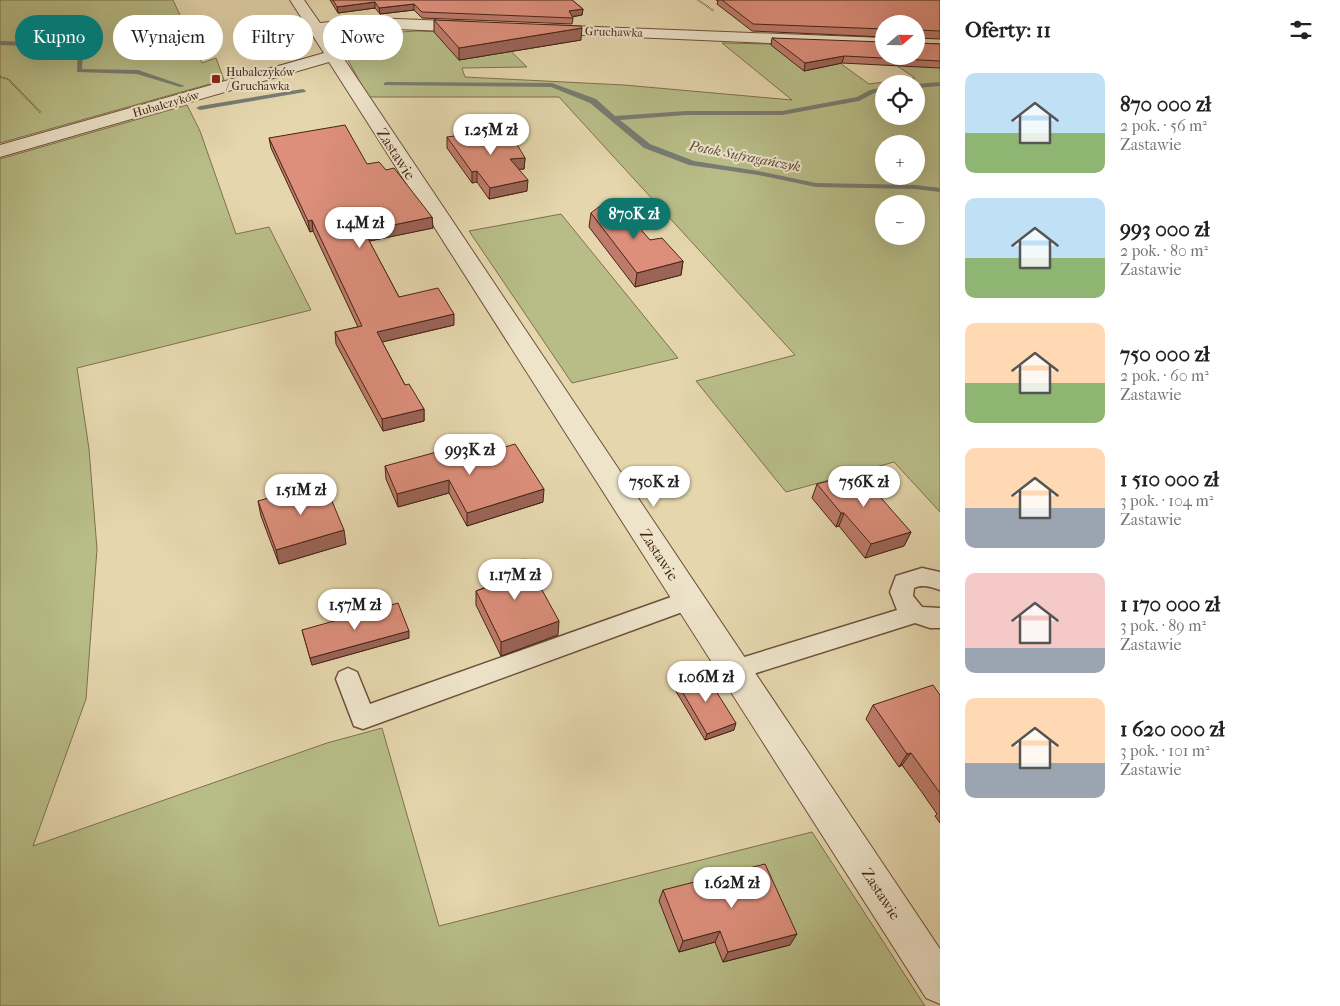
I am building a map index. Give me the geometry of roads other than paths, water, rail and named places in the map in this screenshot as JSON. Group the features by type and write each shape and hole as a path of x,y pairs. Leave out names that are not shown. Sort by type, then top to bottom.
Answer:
{"street":[{"name":"Zastawie","path":"296,0 323,42"},
{"path":"314,28 371,23 488,27"},
{"name":"Gruchawka","path":"527,29 875,43"},
{"name":"Hubalczyków","path":"0,151 323,59"},
{"name":"Zastawie","path":"335,60 940,984"}],"lane":[{"path":"940,582 932,577 916,576 904,582 901,591 904,604 915,614 930,618 940,618"},
{"path":"348,679 363,718 688,600"},
{"path":"734,670 915,614"}],"waterway":[{"name":"Potok Sufragańczyk","path":"0,43 26,44 81,39 79,71 138,72 182,86"},
{"name":"Potok Sufragańczyk","path":"386,84 552,85 593,101 647,146 692,163 758,173 816,185 915,187 940,190"},
{"path":"925,85 940,84"},
{"path":"615,118 686,113 782,113 859,99 875,90"},
{"name":"Potok Sufragańczyk","path":"200,108 303,91"}],"place":[{"name":"Hubalczyków / Gruchawka","path":"216,79"}]}
